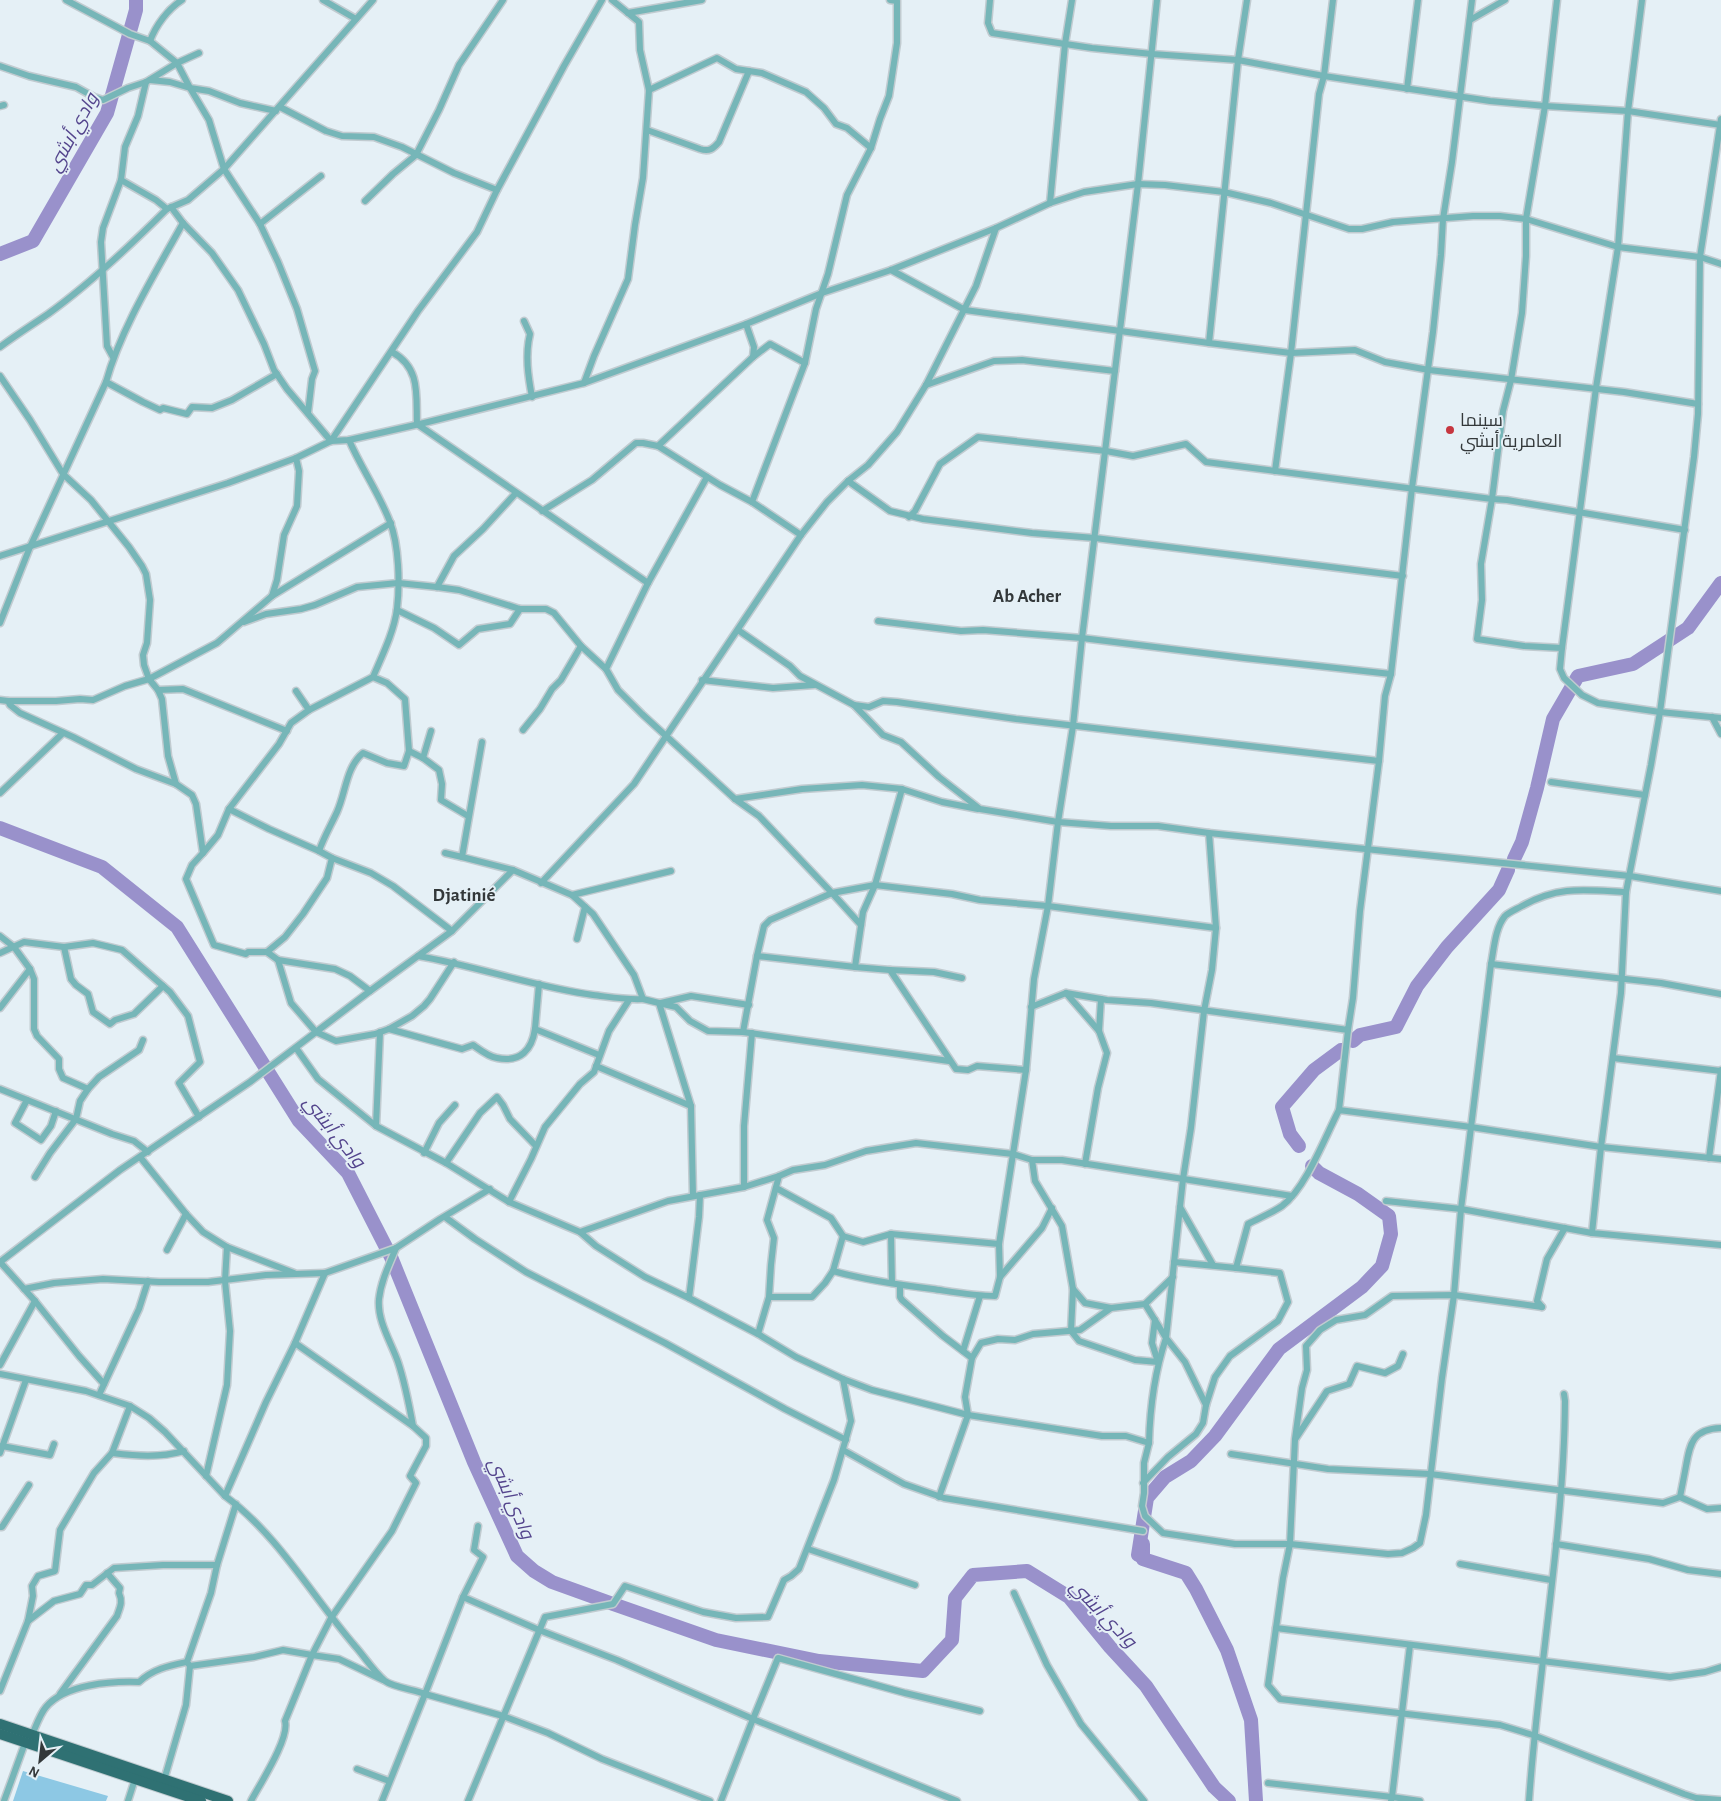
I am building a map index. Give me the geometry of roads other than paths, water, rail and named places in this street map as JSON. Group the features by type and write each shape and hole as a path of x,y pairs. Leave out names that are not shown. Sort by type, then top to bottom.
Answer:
{"highway":[{"path":"0,1724 29,1739 201,1801"},
{"path":"0,1734 29,1739"},
{"path":"136,1776 164,1780 228,1801"}],"street":[{"path":"66,0 130,34 150,41 176,63 209,120 224,169 260,224 288,286 311,355 314,371 308,413"},
{"path":"150,41 154,32 172,7 182,0"},
{"path":"323,0 356,19"},
{"path":"0,347 47,315 101,270 169,208 188,200 207,181 224,169 373,0"},
{"path":"365,201 392,174 416,155 459,65 503,0"},
{"path":"331,441 418,311 477,232 497,190 602,0"},
{"path":"584,383 628,279 635,225 644,178 648,90 640,50 639,22 612,0"},
{"path":"628,13 702,0"},
{"path":"752,502 805,363 816,309 822,293 847,196 871,148 889,96 897,43 897,0 890,0"},
{"path":"990,0 988,23 992,33 1152,54 1238,60 1324,76 1460,97 1545,106 1628,111 1721,123 1700,257 1698,404 1694,457 1660,712 1646,795 1626,892 1622,979 1592,1233"},
{"path":"1050,203 1065,44 1072,0"},
{"path":"832,1271 892,1284 980,1296 995,1296 1000,1277 999,1244 1026,1070 1034,979 1048,906 1058,822 1073,726 1082,638 1138,184 1157,0"},
{"path":"1209,342 1238,60 1247,0"},
{"path":"1275,471 1291,354 1319,94 1324,76 1333,0"},
{"path":"1407,89 1418,0"},
{"path":"1236,1268 1248,1224 1282,1206 1292,1196 1303,1182 1339,1110 1353,998 1360,911 1379,761 1385,696 1391,674 1412,488 1428,370 1441,255 1443,219 1472,0"},
{"path":"1470,20 1505,0"},
{"path":"1557,0 1545,106 1526,219 1526,256 1522,313 1511,380 1503,411 1492,499 1481,564 1482,600 1476,639 1524,646 1562,648"},
{"path":"1642,0 1628,111 1618,247 1596,388 1560,672 1569,684 1582,695 1598,703 1721,718"},
{"path":"0,66 29,76 76,87 104,100 128,88 148,81 176,63 199,53"},
{"path":"648,90 711,59 717,58 736,68 762,73 806,92 824,108 836,124 847,128 871,148"},
{"path":"647,130 705,151 714,148 719,142 749,71"},
{"path":"148,81 170,82 209,91 240,103 278,109 333,134 374,137 402,147 454,173 497,190"},
{"path":"113,357 108,346 101,270 101,242 103,228 121,180 125,147 138,116 148,81"},
{"path":"260,224 321,176"},
{"path":"121,180 169,208 212,253 238,290 277,374 286,389 331,441"},
{"path":"0,556 228,484 296,458 331,441 349,440 584,383 746,324 822,293 891,270 996,228 1050,203 1084,192 1138,184 1165,185 1224,192 1245,196 1307,214 1349,229 1362,229 1393,222 1500,216 1526,219 1618,247 1700,257 1721,264"},
{"path":"0,623 30,547 106,382 113,357 154,276 184,223"},
{"path":"541,883 634,784 668,736 702,680 738,630 801,535 827,502 848,481 868,465 897,432 926,385 976,286 996,228"},
{"path":"891,270 964,310 1291,354 1355,350 1385,362 1428,370 1596,388 1698,404"},
{"path":"524,321 530,334 527,347 532,397"},
{"path":"746,324 754,347 753,357"},
{"path":"658,446 753,357 770,344 805,363"},
{"path":"392,352 402,359 415,378 417,424"},
{"path":"926,385 994,361 1022,360 1115,371"},
{"path":"106,382 160,410 164,408 187,414 192,407 212,408 232,400 277,374"},
{"path":"0,376 63,474 91,500 138,560 146,574 150,600 147,643 143,656 144,665 149,679 158,690 166,724 168,756 176,784"},
{"path":"417,424 648,583"},
{"path":"909,517 915,511 940,464 978,437 1106,451 1132,456 1186,444 1206,462 1506,500 1684,530"},
{"path":"349,440 391,523 395,541 398,583 397,610 380,660 373,677 309,710 291,723 279,744 230,809 218,835 192,866 186,879 214,944 246,954 248,952 267,952 278,960 335,970 350,976 370,991"},
{"path":"542,511 592,480 636,443 643,443 658,446 707,477 752,502 801,535"},
{"path":"272,596 284,535 297,506 299,471 296,458"},
{"path":"606,670 648,583 707,477"},
{"path":"848,481 890,511 909,517 1403,576"},
{"path":"437,586 454,556 483,529 516,493"},
{"path":"0,700 93,700 125,686 149,679 211,646 272,596 391,523"},
{"path":"238,624 266,614 315,605 357,587 398,583 437,586 459,590 520,608 546,609 554,613 580,646 606,670 618,690 735,799 759,816 861,925"},
{"path":"397,610 434,628 460,645 478,629 510,624 520,608"},
{"path":"878,621 961,631 983,630 1082,638 1391,674"},
{"path":"738,630 790,666 800,676 854,704 869,707 883,701 898,702 1073,726 1379,761"},
{"path":"523,730 552,689 561,680 580,646"},
{"path":"319,851 338,811 346,782 352,766 358,757 364,753 387,763 404,766 409,751 406,699 387,683 373,677"},
{"path":"702,680 773,688 814,684"},
{"path":"158,690 183,689 287,731"},
{"path":"296,692 309,710"},
{"path":"8,701 10,706 20,713 136,769 176,784 192,795 196,804 203,853"},
{"path":"854,704 883,735 901,742 980,809"},
{"path":"1712,717 1721,734"},
{"path":"423,758 431,731"},
{"path":"0,794 63,733"},
{"path":"462,857 482,742"},
{"path":"409,751 423,758 439,770 442,784 441,800 468,816"},
{"path":"1551,782 1646,795"},
{"path":"735,799 826,786 862,785 902,788 942,802 1058,822 1112,826 1158,826 1368,850 1630,876 1721,891"},
{"path":"855,967 863,912 875,885 902,788"},
{"path":"230,809 332,858 371,873 420,906 452,931"},
{"path":"1209,833 1216,928 1212,970 1204,1011 1166,1338 1158,1362 1150,1404 1149,1443 1144,1463 1142,1506 1145,1516 1163,1533 1235,1544 1290,1544 1388,1554 1402,1553 1420,1543 1428,1500 1454,1295 1461,1209 1490,964 1498,931 1506,916 1531,901 1554,892 1578,890 1626,892"},
{"path":"445,853 514,870 572,896 593,914 634,975 643,998"},
{"path":"267,952 285,936 303,914 327,878 332,858"},
{"path":"104,1384 0,1262 120,1170 250,1082 452,931 514,870"},
{"path":"572,896 671,871"},
{"path":"743,1032 764,926 770,920 832,893 875,885 952,894 980,900 1048,906 1216,928"},
{"path":"577,939 585,907"},
{"path":"0,936 14,947 30,969 34,979 34,1029 38,1036 59,1059 59,1069 63,1078 88,1089"},
{"path":"0,953 24,942 64,947 94,943 122,950 170,992 188,1016 200,1062 179,1083 199,1117"},
{"path":"64,947 71,979 88,994 93,1012 110,1024 115,1020 134,1014 163,986"},
{"path":"418,956 454,962 572,992 629,1000 643,998 676,1008 690,1021 708,1031 752,1033 949,1061"},
{"path":"757,956 855,967 934,972 962,978"},
{"path":"278,960 291,1003 316,1032 336,1041 380,1032 412,1016 424,1006 454,962"},
{"path":"1490,964 1661,983 1721,994"},
{"path":"0,1008 30,969"},
{"path":"890,970 956,1069 968,1070 977,1066 1026,1070"},
{"path":"388,1029 462,1048 473,1046 496,1058 510,1059 523,1054 533,1043 540,984"},
{"path":"1031,1007 1066,993 1348,1030"},
{"path":"1066,993 1099,1031 1107,1053 1098,1088 1085,1164"},
{"path":"659,1003 691,996 749,1005"},
{"path":"1099,1031 1101,999"},
{"path":"509,1202 545,1127 580,1084 594,1072 599,1055 610,1031 629,1000"},
{"path":"659,1003 691,1106 699,1217 689,1298"},
{"path":"535,1029 599,1055"},
{"path":"376,1126 380,1032"},
{"path":"744,1187 744,1126 752,1033"},
{"path":"36,1177 50,1153 76,1119 80,1101 88,1089 99,1077 138,1050 143,1040"},
{"path":"296,1048 318,1079 376,1126 446,1163 509,1202 580,1232 596,1246 645,1277 758,1334 796,1357 843,1379 872,1390 968,1415 1102,1436 1126,1436 1149,1443"},
{"path":"1613,1058 1721,1070 1709,1158"},
{"path":"596,1066 691,1106"},
{"path":"0,1089 134,1141 148,1152"},
{"path":"446,1163 480,1113 497,1097 504,1104 510,1119 536,1146"},
{"path":"27,1100 15,1123 41,1140 50,1126 56,1111"},
{"path":"424,1152 439,1123 455,1104"},
{"path":"1339,1110 1471,1127 1601,1147 1721,1159"},
{"path":"580,1232 668,1201 744,1187 793,1170 825,1165 866,1151 916,1143 1013,1154 1032,1160 1062,1160 1292,1196"},
{"path":"140,1158 203,1232 227,1248 297,1274"},
{"path":"1032,1160 1035,1181 1062,1226 1073,1289 1071,1331 1079,1341 1135,1360 1158,1362"},
{"path":"758,1334 769,1297 774,1238 767,1220 779,1176"},
{"path":"776,1188 831,1218 843,1236 863,1242 891,1234 999,1244"},
{"path":"24,1289 103,1279 179,1283 225,1281 266,1275 325,1273 396,1248 490,1189"},
{"path":"1386,1201 1461,1209 1592,1233 1721,1244"},
{"path":"1180,1206 1213,1266"},
{"path":"1000,1277 1042,1228 1052,1208"},
{"path":"167,1250 186,1214"},
{"path":"445,1217 526,1272 665,1343 846,1440"},
{"path":"1565,1228 1547,1259 1537,1301 1542,1307 1454,1295 1392,1296 1365,1314 1336,1320 1320,1330 1306,1346 1307,1370 1302,1388 1295,1439 1290,1544 1283,1578 1268,1685 1280,1699 1500,1726 1534,1735 1684,1794 1696,1798 1721,1800"},
{"path":"891,1234 892,1284"},
{"path":"769,1297 812,1297 825,1283 832,1271 843,1236"},
{"path":"206,1476 227,1386 230,1331 225,1281 227,1248"},
{"path":"396,1248 386,1270 379,1300 382,1321 406,1388 413,1426"},
{"path":"1144,1483 1168,1457 1196,1434 1203,1423 1206,1405 1215,1377 1230,1356 1278,1321 1288,1302 1280,1273 1174,1262"},
{"path":"225,1496 325,1273"},
{"path":"1073,1289 1085,1303 1111,1308 1145,1304 1173,1277"},
{"path":"99,1395 139,1309 148,1281"},
{"path":"900,1285 900,1297 902,1300 972,1358"},
{"path":"963,1351 980,1296"},
{"path":"0,1365 34,1301"},
{"path":"1145,1304 1166,1338 1185,1362 1206,1405"},
{"path":"939,1497 968,1415 965,1397 972,1358 981,1343 998,1339 1015,1340 1033,1334 1080,1330 1111,1308"},
{"path":"1155,1320 1152,1343 1158,1362"},
{"path":"251,1801 281,1745 286,1726 285,1721 312,1654 331,1618 392,1531 416,1483 410,1476 427,1442 426,1438 413,1426 295,1343"},
{"path":"1295,1439 1327,1391 1349,1384 1357,1366 1385,1373 1398,1366 1403,1354"},
{"path":"0,1374 99,1395 130,1406 149,1418 166,1432 225,1496 236,1504 274,1543 331,1618 386,1681"},
{"path":"468,1801 545,1617 613,1604 625,1586 703,1612 736,1618 768,1617 784,1580 792,1576 799,1569 834,1480 851,1421 843,1379"},
{"path":"26,1380 2,1437 1,1450 50,1454 54,1444"},
{"path":"1529,1801 1534,1735 1564,1460 1564,1394"},
{"path":"0,1691 28,1621 33,1596 32,1586 38,1576 55,1571 60,1530 94,1473 112,1454 130,1406"},
{"path":"1680,1498 1688,1449 1692,1441 1711,1428 1721,1428"},
{"path":"842,1450 904,1484 939,1497 1144,1531"},
{"path":"112,1454 139,1457 165,1456 184,1451"},
{"path":"1231,1454 1328,1469 1430,1474 1662,1503 1680,1498 1707,1509 1721,1508"},
{"path":"0,1527 2,1527 29,1485"},
{"path":"164,1780 186,1705 189,1664 236,1504"},
{"path":"382,1801 444,1642 483,1557 474,1550 478,1526"},
{"path":"1556,1544 1640,1558 1688,1570 1721,1574"},
{"path":"808,1549 914,1585"},
{"path":"1460,1564 1551,1580"},
{"path":"28,1621 54,1601 80,1594 86,1585 92,1585 114,1568 162,1565 217,1565"},
{"path":"58,1697 117,1616 121,1606 120,1588 107,1573"},
{"path":"1014,1593 1047,1665 1081,1724 1144,1801"},
{"path":"463,1597 539,1630 618,1660 752,1719 957,1801"},
{"path":"1276,1628 1670,1677 1705,1672 1721,1667"},
{"path":"1392,1799 1410,1645"},
{"path":"4,1801 29,1739 46,1707 69,1691 117,1681 139,1682 148,1674 161,1668 254,1657 283,1650 339,1659 386,1681 503,1716 548,1733 602,1759 710,1801"},
{"path":"721,1801 752,1719 778,1658 905,1693 980,1711"},
{"path":"357,1768 389,1781"},
{"path":"128,1801 136,1776"},
{"path":"1268,1783 1420,1801"}],"waterway":[{"name":"وادي أبشي","path":"0,254 33,241 107,113 136,10 136,0"},
{"path":"1514,859 1522,842 1553,719 1578,676 1633,664 1688,628 1721,583"},
{"name":"وادي أبشي","path":"0,828 102,867 177,927 299,1121 348,1173 391,1257 474,1462 517,1556 534,1571 552,1582 716,1640 819,1661 923,1671 952,1640 955,1598 973,1575 1027,1571 1069,1597 1110,1647 1146,1686 1214,1787 1229,1801"},
{"path":"1353,1041 1360,1035 1396,1027 1417,986 1447,947 1499,890 1508,870"},
{"path":"1299,1146 1290,1134 1282,1107 1314,1070 1341,1050"},
{"path":"1138,1555 1147,1498 1165,1477 1191,1461 1215,1436 1279,1349 1362,1287 1382,1266 1391,1234 1389,1216 1358,1194 1319,1173 1312,1166"},
{"path":"1143,1544 1143,1559 1186,1573 1227,1650 1251,1720 1256,1801"}],"place":[{"name":"سينما العامرية أبشي","path":"1450,430"}],"district":[{"name":"Ab Acher","path":"1027,595"},
{"name":"Djatinié","path":"464,894"}]}
